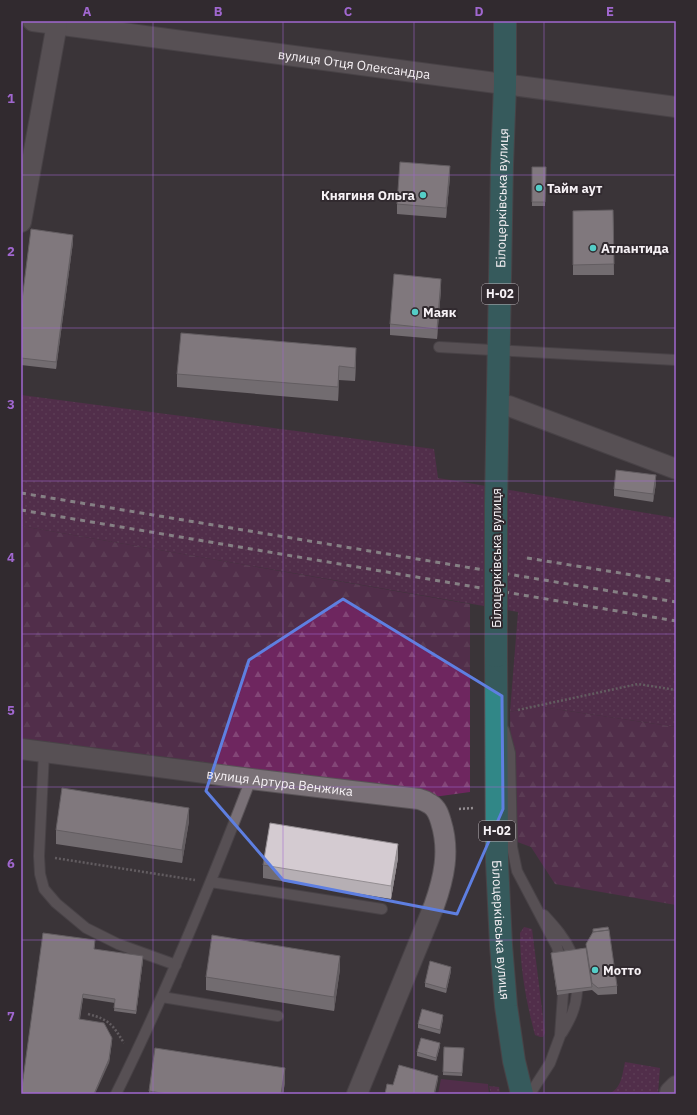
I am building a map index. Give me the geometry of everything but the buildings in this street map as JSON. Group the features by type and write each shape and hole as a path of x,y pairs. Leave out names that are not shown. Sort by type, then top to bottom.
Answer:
{"main road":[{"name":"Білоцерківська вулиця","path":"505,21 496,503 497,862 506,1006 514,1060 522,1094"}],"street":[{"name":"вулиця Отця Олександра","path":"33,21 676,107"},
{"path":"21,222 57,24"},
{"path":"509,406 676,469"},
{"name":"вулиця Артура Венжика","path":"21,749 419,799 431,804 438,812"},
{"path":"357,1094 434,906 442,882 446,853 445,833 438,812"}],"lane":[{"path":"439,347 676,360"},
{"path":"496,691 510,753 512,847 517,871 557,947 559,955"},
{"path":"44,752 38,856 40,874 44,889 56,903 86,928 118,944 176,966"},
{"path":"116,1094 176,966 211,882 251,779"},
{"path":"211,882 382,909"},
{"path":"533,903 562,935 572,954"},
{"path":"530,1094 550,1063 560,1036 574,1012 577,992"},
{"path":"560,1036 564,994"},
{"path":"162,997 278,1016"}],"path":[{"path":"516,711 638,684 676,690"},
{"path":"438,812 497,805"},
{"path":"38,856 211,882"},
{"path":"88,1014 103,1018 115,1028 134,1058"}],"highlighted area":[{"path":"343,599 502,696 503,809 457,914 283,880 206,791 249,660"}],"green space":[{"path":"21,395 434,449 438,478 676,518 676,727 535,706 510,712 518,612 21,526"},
{"path":"21,526 470,604 470,792 419,799 21,749"},
{"path":"535,706 676,727 676,905 555,884 531,847 512,840 510,712"},
{"path":"524,927 532,929 545,1033 543,1037 535,1035 526,997 520,946 520,933"},
{"path":"625,1062 660,1068 658,1094 608,1094 613,1092 619,1085"},
{"path":"441,1079 488,1084 489,1094 438,1094"},
{"path":"489,1086 499,1087 500,1094 491,1094"}],"railway":[{"path":"21,493 676,602"},
{"path":"21,510 676,621"},
{"path":"527,558 676,582"}],"place":[{"name":"Тайм аут","path":"539,188"},
{"name":"Княгиня Ольга","path":"423,195"},
{"name":"Атлантида","path":"593,248"},
{"name":"Маяк","path":"415,312"},
{"name":"Мотто","path":"595,970"}]}
